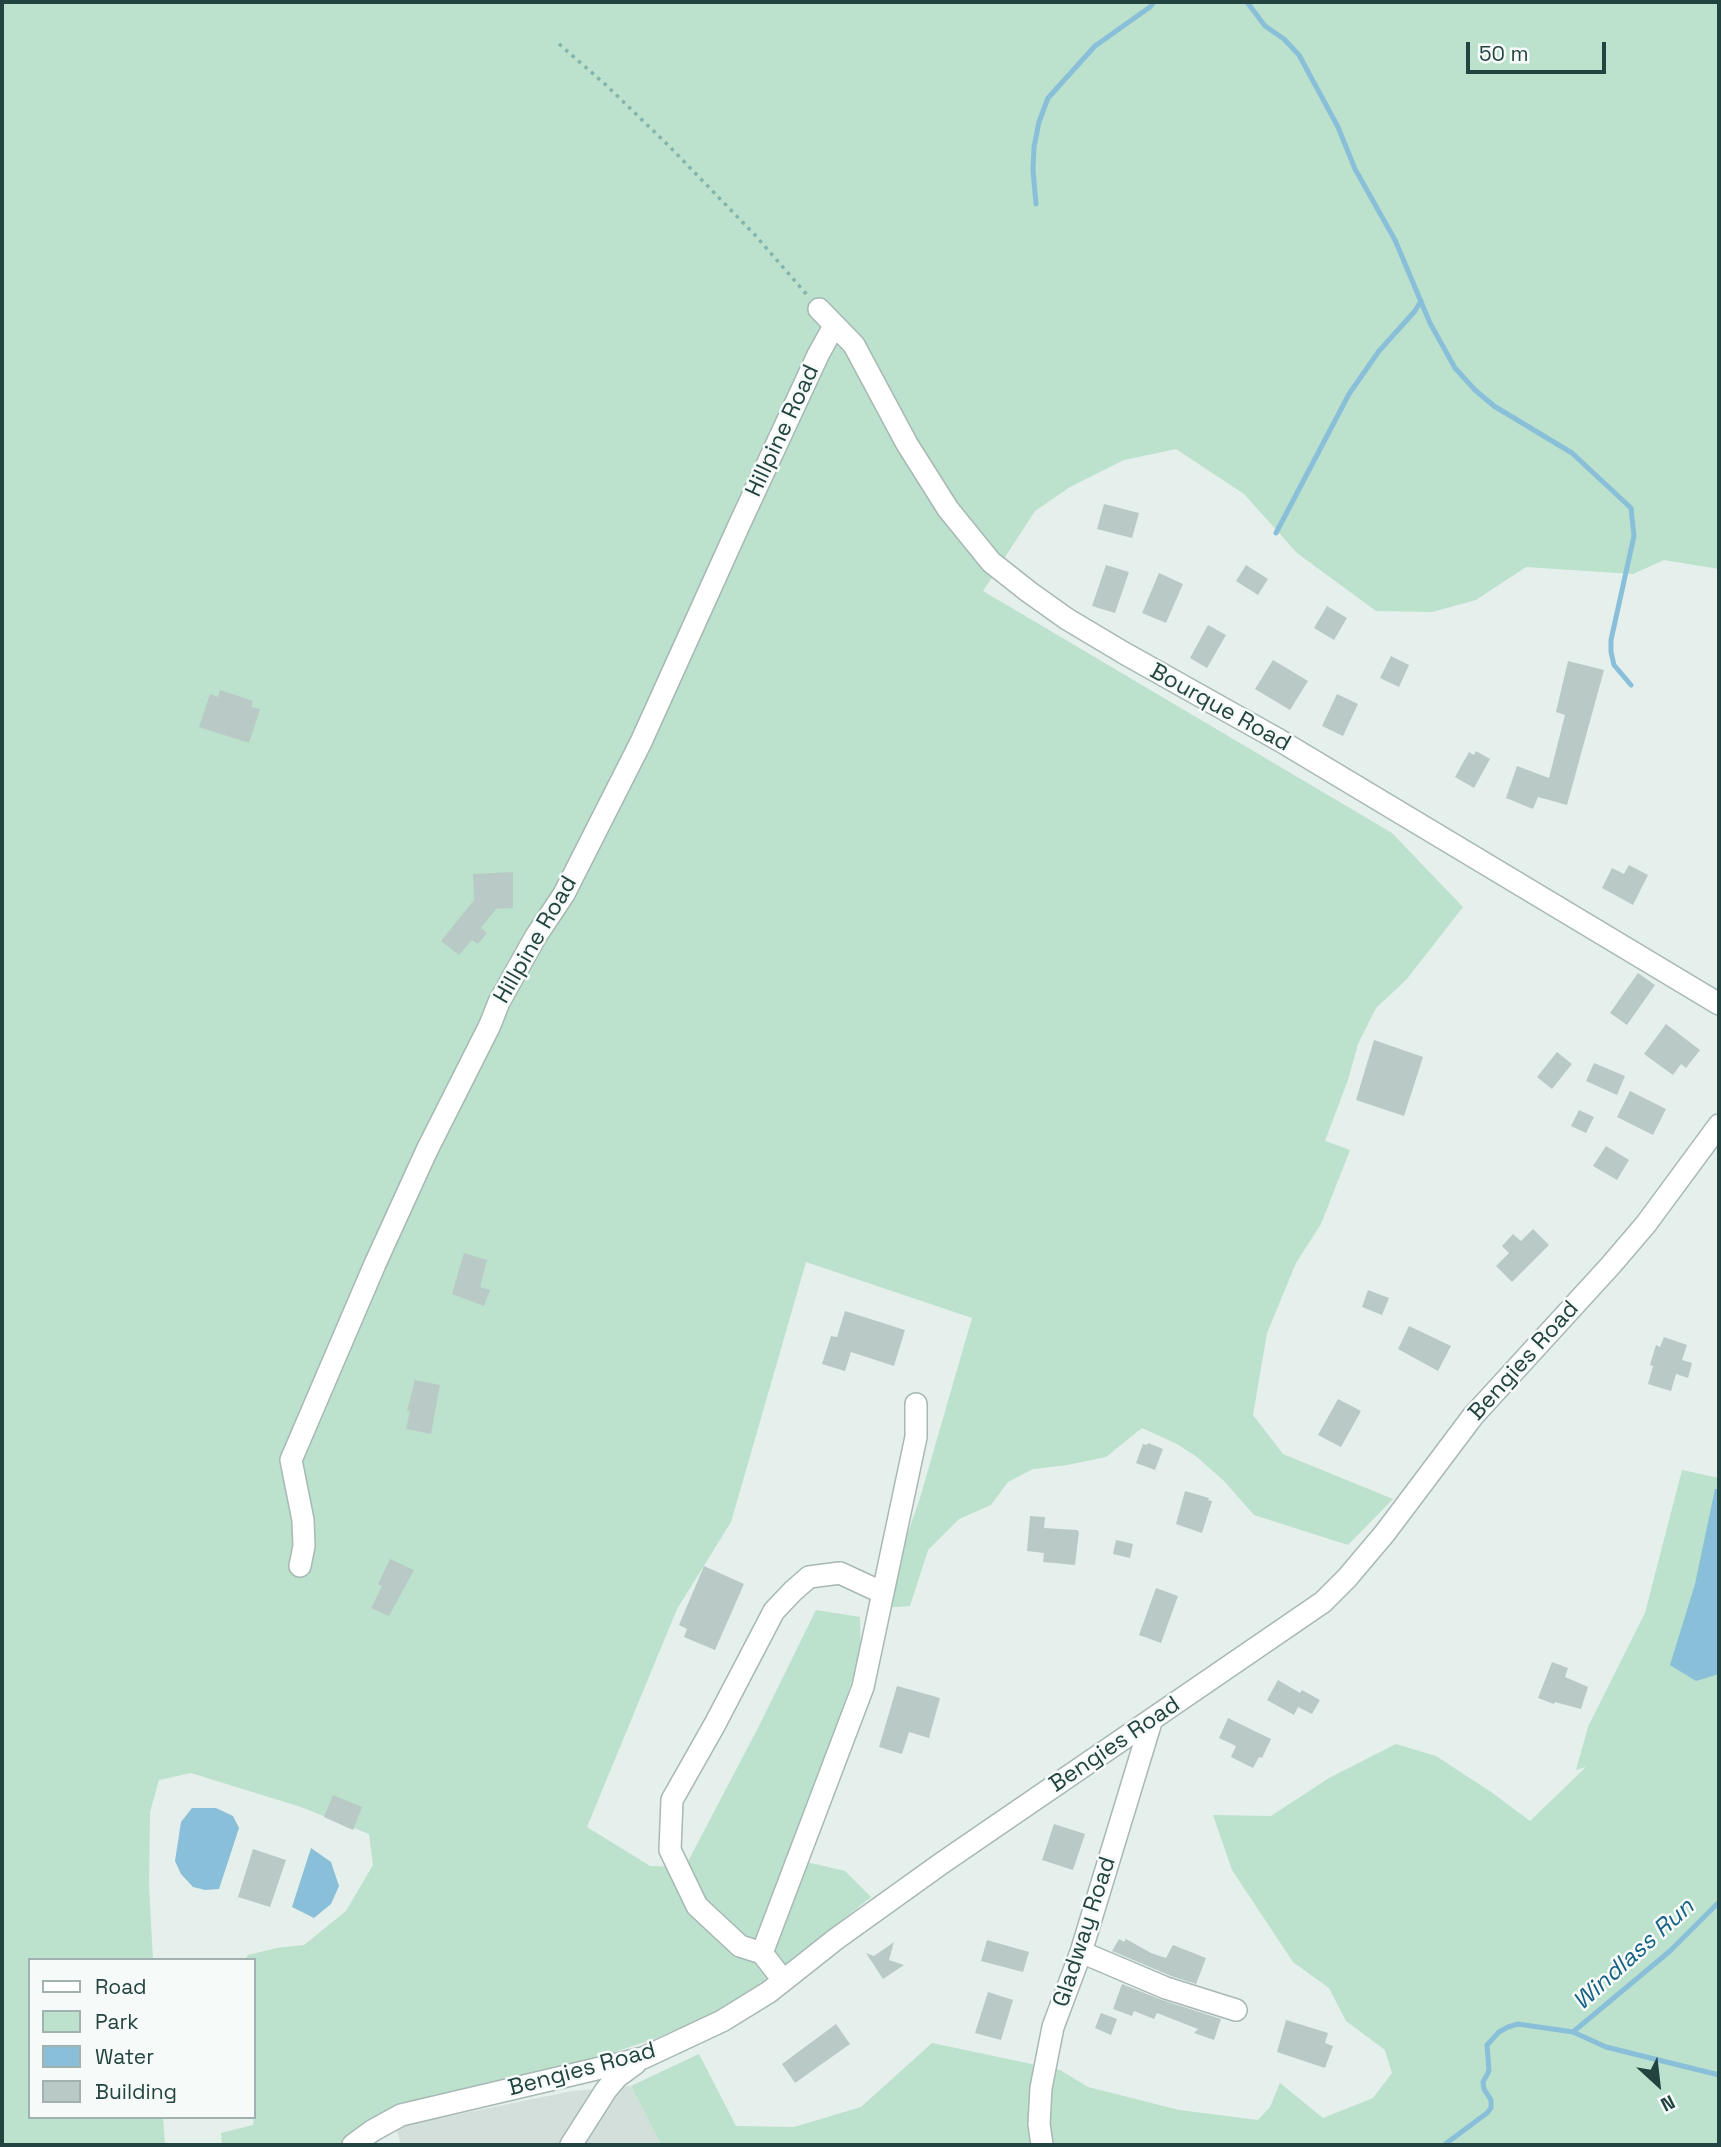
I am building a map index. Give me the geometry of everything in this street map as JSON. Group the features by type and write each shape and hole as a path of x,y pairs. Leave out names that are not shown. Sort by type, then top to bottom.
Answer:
{"street":[{"name":"Bourque Road","path":"819,309 854,345 907,444 948,509 991,562 1029,592 1124,653 1279,740 1719,1003"},
{"name":"Hillpine Road","path":"300,1566 304,1546 303,1520 290,1461 369,1276 499,1002 536,936 564,894 641,742 834,326"},
{"name":"Bengies Road","path":"353,2145 401,2115 643,2059 722,2021 783,1980 942,1863 1323,1602 1348,1578 1385,1533 1473,1416 1646,1224 1719,1125"},
{"path":"762,1953 863,1687 916,1437 916,1404"},
{"path":"783,1980 762,1953 740,1946 697,1906 670,1850 672,1800 774,1611 793,1591 809,1577 840,1573 883,1593"},
{"name":"Gladway Road","path":"1042,2145 1039,2124 1045,2063 1053,2027 1081,1952 1151,1721"},
{"path":"1081,1952 1166,1988 1236,2010"},
{"path":"570,2145 617,2077 643,2059"}],"path":[{"path":"559,44 678,155 755,235 819,309"}],"shaded area":[{"path":"631,2086 661,2145 401,2145 396,2127 572,2091"}],"green space":[{"path":"2,2 1719,2 1719,569 1664,560 1633,574 1526,567 1476,600 1432,612 1376,611 1297,553 1244,494 1176,449 1124,460 1070,487 1035,511 983,591 1392,833 1463,907 1406,980 1376,1008 1358,1044 1348,1080 1325,1141 1350,1150 1321,1224 1296,1263 1267,1333 1253,1415 1283,1454 1393,1499 1348,1545 1254,1515 1224,1481 1197,1457 1177,1444 1142,1428 1106,1457 1033,1469 1008,1482 991,1505 959,1519 928,1550 910,1606 882,1608 920,1498 972,1318 806,1262 731,1522 677,1609 587,1827 650,1866 685,1867 816,1610 860,1617 861,1654 819,1779 802,1861 845,1871 871,1897 758,1988 717,2012 652,2040 525,2080 341,2145 222,2145 221,2133 253,2125 256,2119 256,1958 246,1958 248,1955 277,1948 304,1945 346,1911 373,1865 369,1834 301,1807 191,1773 159,1780 150,1812 149,1886 153,1958 28,1958 28,2119 163,2119 165,2145 2,2145"},
{"path":"1682,1470 1719,1478 1719,2145 661,2145 631,2086 699,2054 736,2126 794,2127 861,2107 932,2043 1060,2070 1088,2087 1179,2110 1258,2120 1270,2107 1280,2083 1323,2118 1373,2098 1392,2073 1385,2050 1346,2021 1329,1988 1293,1962 1232,1870 1213,1815 1271,1816 1329,1778 1396,1744 1436,1756 1530,1821 1586,1767 1576,1770 1588,1727 1645,1613"}],"water":[{"path":"1715,1489 1719,1489 1719,1674 1696,1681 1670,1665 1695,1584"},
{"path":"192,1808 216,1808 233,1816 239,1828 219,1889 193,1887 181,1874 175,1861 181,1822"},
{"path":"311,1848 331,1862 339,1886 331,1904 314,1918 292,1907"}],"building":[{"path":"1104,504 1139,513 1132,538 1097,529"},
{"path":"1106,565 1129,572 1115,613 1092,606"},
{"path":"1246,565 1268,579 1258,595 1236,581"},
{"path":"1159,573 1183,584 1166,623 1142,613"},
{"path":"1327,606 1347,618 1334,640 1314,628"},
{"path":"1208,625 1226,635 1207,668 1190,658"},
{"path":"1391,656 1409,665 1399,687 1380,678"},
{"path":"1273,660 1308,681 1290,710 1255,689"},
{"path":"1568,661 1604,670 1567,805 1538,797 1533,809 1506,798 1517,766 1549,778 1565,715 1556,712"},
{"path":"220,690 253,701 251,707 260,709 249,743 199,727 210,694 218,697"},
{"path":"1337,694 1358,704 1343,736 1322,726"},
{"path":"1476,751 1490,759 1474,788 1455,777 1469,752 1474,755"},
{"path":"1629,865 1648,875 1633,905 1602,888 1612,868 1624,874"},
{"path":"513,872 513,908 496,909 481,928 487,933 478,944 472,940 459,955 441,941 474,900 473,874"},
{"path":"1638,973 1655,985 1627,1025 1610,1013"},
{"path":"1666,1024 1700,1050 1686,1068 1681,1064 1673,1075 1644,1054"},
{"path":"1374,1040 1423,1057 1404,1116 1356,1100"},
{"path":"1557,1052 1572,1064 1552,1089 1537,1077"},
{"path":"1594,1063 1625,1076 1617,1095 1586,1081"},
{"path":"1630,1091 1666,1109 1653,1135 1617,1117"},
{"path":"1579,1110 1594,1117 1586,1133 1571,1126"},
{"path":"1606,1146 1629,1160 1617,1180 1593,1166"},
{"path":"1533,1229 1549,1245 1512,1282 1496,1266 1509,1253 1502,1246 1513,1234 1521,1241"},
{"path":"464,1253 487,1260 480,1287 490,1290 484,1306 452,1294"},
{"path":"1368,1290 1389,1298 1382,1315 1362,1307"},
{"path":"845,1311 905,1330 894,1366 851,1352 845,1371 822,1364 831,1336 837,1337"},
{"path":"1409,1326 1451,1346 1438,1371 1398,1349"},
{"path":"1664,1337 1687,1345 1682,1360 1692,1363 1688,1378 1676,1374 1671,1391 1648,1384 1656,1345 1660,1347"},
{"path":"415,1380 440,1385 431,1434 406,1429 410,1411 407,1411"},
{"path":"1338,1399 1361,1411 1341,1447 1318,1435"},
{"path":"1148,1443 1163,1449 1155,1470 1136,1463 1143,1444"},
{"path":"1185,1491 1212,1501 1202,1533 1176,1524"},
{"path":"1030,1516 1045,1517 1044,1528 1079,1532 1075,1565 1043,1562 1044,1553 1027,1551"},
{"path":"1116,1540 1133,1544 1130,1558 1113,1554"},
{"path":"390,1559 414,1570 389,1616 371,1608 382,1586 378,1584"},
{"path":"704,1566 744,1584 715,1650 684,1637 687,1629 679,1625"},
{"path":"1156,1588 1178,1596 1161,1643 1139,1635"},
{"path":"1552,1662 1568,1668 1565,1677 1588,1687 1581,1709 1538,1698"},
{"path":"1278,1680 1300,1693 1302,1690 1320,1700 1312,1714 1298,1707 1294,1715 1267,1700"},
{"path":"897,1686 940,1698 929,1738 909,1732 902,1754 879,1747"},
{"path":"1228,1718 1271,1739 1262,1758 1259,1757 1253,1768 1231,1757 1236,1746 1219,1738"},
{"path":"333,1795 362,1807 353,1830 324,1817"},
{"path":"1054,1824 1085,1834 1073,1870 1042,1860"},
{"path":"253,1849 286,1860 270,1907 238,1897"},
{"path":"1119,1939 1124,1942 1126,1939 1166,1958 1173,1945 1206,1958 1196,1984 1112,1951"},
{"path":"987,1940 1029,1952 1023,1972 981,1961"},
{"path":"894,1942 889,1960 904,1965 883,1979 866,1953 874,1956"},
{"path":"1122,1984 1221,2019 1214,2040 1194,2033 1198,2029 1157,2013 1154,2019 1134,2011 1132,2016 1113,2009"},
{"path":"988,1992 1013,2000 1001,2040 975,2033"},
{"path":"1101,2013 1117,2019 1111,2035 1095,2028"},
{"path":"1286,2020 1328,2033 1325,2043 1333,2046 1325,2068 1277,2052"},
{"path":"836,2024 850,2044 795,2083 782,2064"}],"waterway":[{"path":"1036,204 1034,147 1048,98 1095,46 1154,2"},
{"path":"1247,2 1265,26 1284,39 1299,55 1338,127 1355,169 1395,240 1430,323 1455,368 1494,406 1572,453 1631,508 1634,536 1611,640 1614,665 1631,685"},
{"path":"1276,533 1349,394 1379,351 1421,301"},
{"name":"Windlass Run","path":"1573,2032 1670,1951 1718,1903"},
{"name":"Windlass Run","path":"1444,2145 1491,2108 1491,2100 1483,2082 1489,2071 1487,2045 1499,2032 1518,2024 1573,2032 1606,2047 1719,2075"}]}
